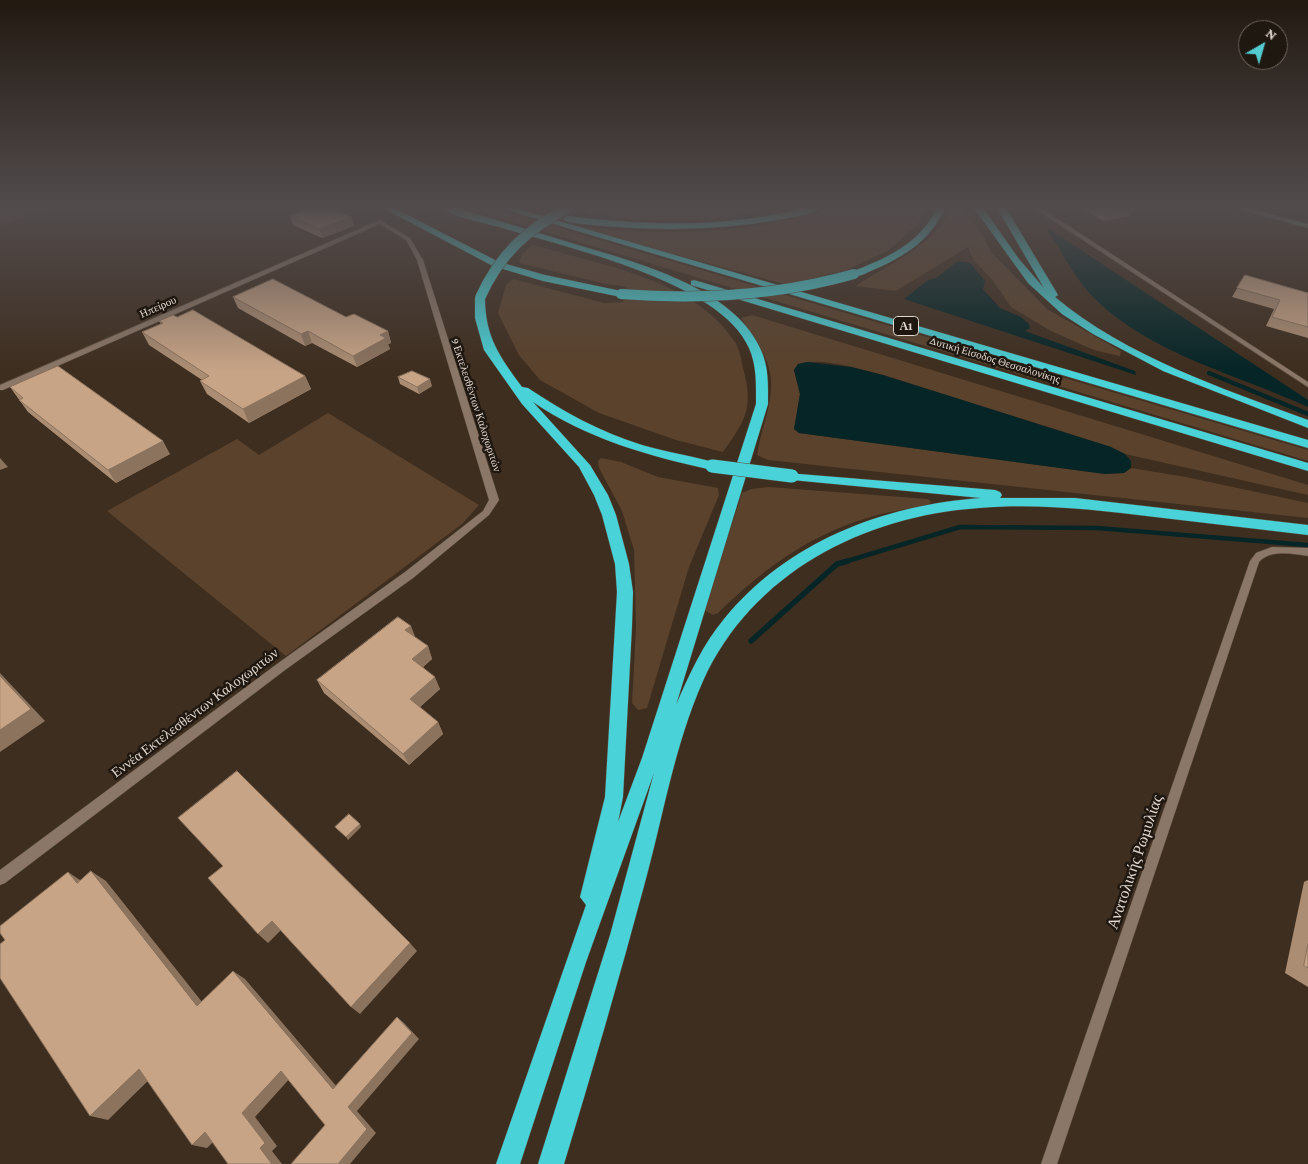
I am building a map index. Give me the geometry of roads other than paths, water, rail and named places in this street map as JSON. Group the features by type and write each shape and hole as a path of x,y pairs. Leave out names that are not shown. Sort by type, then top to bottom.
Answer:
{"highway":[{"path":"493,262 543,278 621,294 681,298 748,296 813,286 854,274 881,262"},
{"path":"498,262 493,269 480,298 480,318 490,350 526,401 584,465 604,502 616,537 622,564 625,592 624,626 614,797 575,962"},
{"path":"508,1164 575,962 650,758 762,404 763,372 753,344 734,318 721,307 691,288 625,262"},
{"name":"Δυτική Είσοδος Θεσσαλονίκης","path":"625,262 1308,467"},
{"name":"Δυτική Είσοδος Θεσσαλονίκης","path":"689,262 1308,444"},
{"path":"1017,262 1026,275 1060,307 1112,340 1152,360 1308,424"},
{"path":"1033,262 1060,307"},
{"path":"515,383 554,412 598,434 637,449 712,466 792,476 1084,504 1308,530"},
{"path":"551,1164 617,951 676,731 705,661 727,624 753,597 803,555 825,542 863,526 937,508 979,503 1084,504"}],"street":[{"name":"Ηπείρου","path":"0,388 288,262"},
{"name":"9 Εκτελεσθέντων Καλοχωριτών","path":"409,575 486,513 494,500 421,262"},
{"path":"1120,262 1308,385"},
{"name":"Ανατολικής Ρωμυλίας","path":"1049,1164 1256,558 1268,552 1308,552"},
{"name":"Εννέα Εκτελεσθέντων Καλοχωριτών","path":"0,878 280,668 409,575"}],"water":[{"path":"956,262 970,263 985,281 983,289 1000,308 1021,317 1029,324 1030,328 1025,331 1135,371 1136,375 904,299 928,280 936,278"},
{"path":"1068,262 1099,262 1308,400 1308,407 1196,362 1142,335 1117,318 1095,299 1081,283"},
{"path":"807,362 851,367 883,375 1111,447 1125,454 1131,461 1131,468 1124,473 1105,474 799,433 794,429 800,394 794,370 798,364"}],"waterway":[{"path":"1209,373 1308,414"},
{"path":"844,562 960,527 1097,528 1308,545"},
{"path":"751,641 837,564 848,561"}]}
